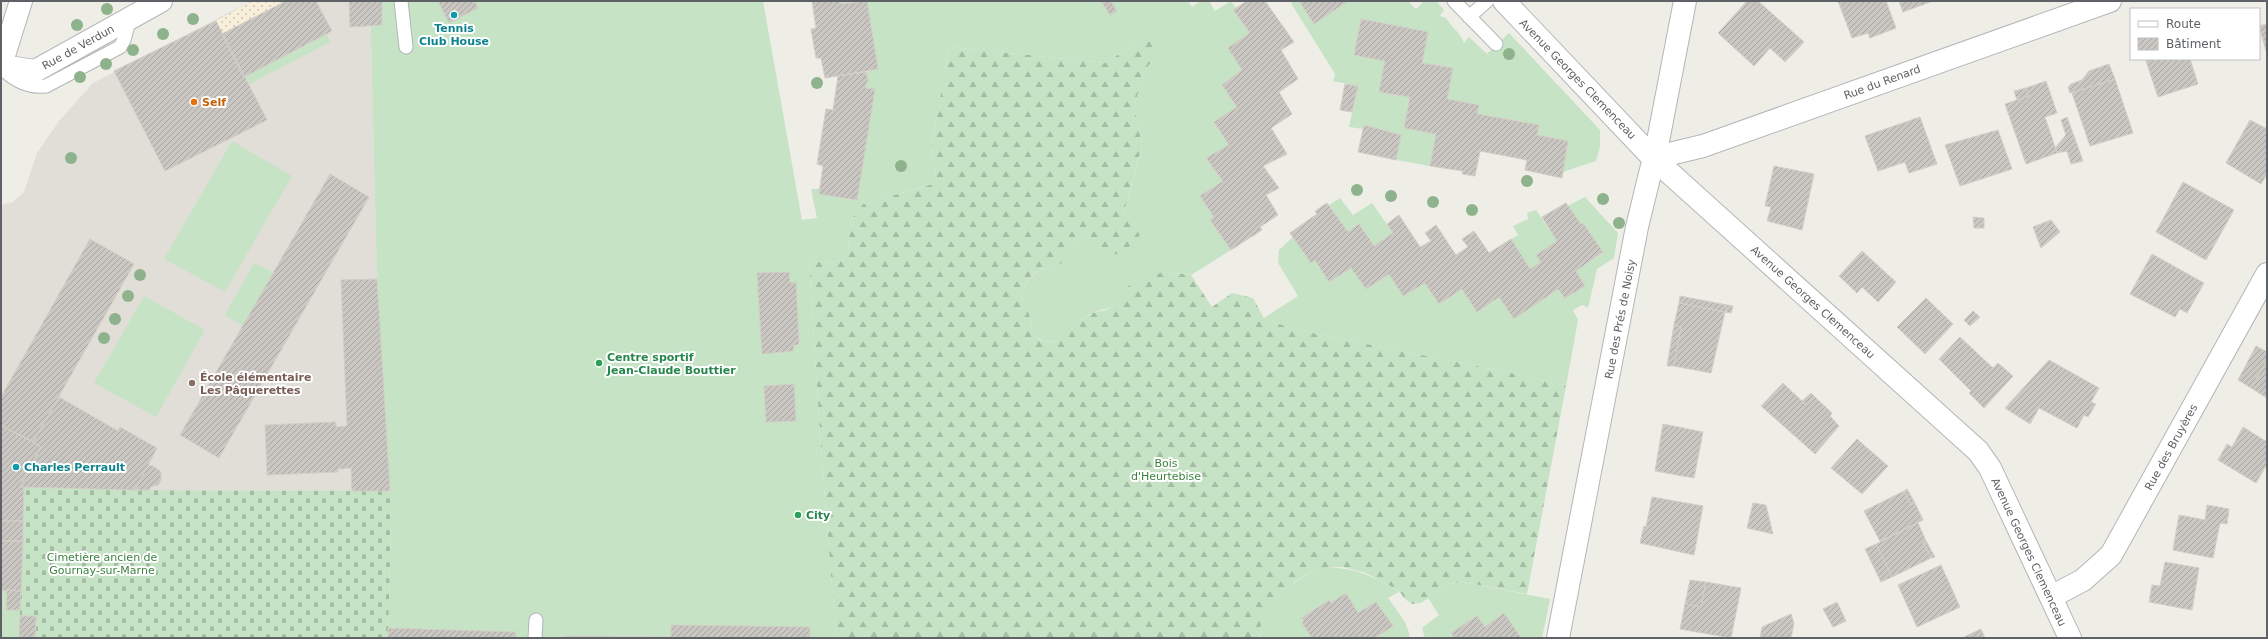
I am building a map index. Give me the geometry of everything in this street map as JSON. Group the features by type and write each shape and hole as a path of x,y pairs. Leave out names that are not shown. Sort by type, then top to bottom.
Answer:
{"street":[{"path":"1,66 21,1"},
{"name":"Rue de Verdun","path":"1,66 35,71 161,1"},
{"name":"Avenue Georges Clemenceau","path":"1504,1 1653,158 1978,451 1990,468 2070,638"},
{"name":"Rue des Prés de Noisy","path":"1558,638 1637,227 1653,158 1685,1"},
{"name":"Rue du Renard","path":"1653,158 1703,146 2110,1"},
{"name":"Rue des Bruyères","path":"2051,597 2083,580 2110,555 2267,274"}],"lane":[{"path":"401,1 406,47"},
{"path":"1454,1 1496,44"},
{"path":"1469,17 1487,1"},
{"path":"535,638 536,620"}],"shaded area":[{"name":"École élémentaire Les Pâquerettes","path":"251,1 370,1 377,279 390,491 135,490 25,487 21,591 1,590 1,205 13,202 24,192 37,153 59,121 93,83"}],"green space":[{"name":"Centre sportif Jean-Claude Bouttier","path":"370,1 763,1 802,220 817,218 811,189 820,189 819,194 857,200 865,88 868,80 866,72 877,69 840,1 1188,1 1192,7 1201,1 1209,1 1215,11 1231,1 1236,8 1233,11 1250,33 1228,48 1242,70 1222,85 1237,107 1214,122 1229,145 1206,158 1223,181 1200,196 1214,217 1210,220 1231,250 1191,275 1167,272 1128,286 1118,302 1109,308 1096,312 1082,319 1058,339 1046,342 1032,334 1030,315 1021,299 1028,280 1039,271 1059,264 1077,239 1081,236 1091,238 1124,213 1142,145 1134,105 1147,67 1161,50 1147,36 1105,63 949,47 931,149 937,183 863,204 851,220 848,252 843,259 832,263 809,261 821,448 836,638 388,638 391,523 377,279"},
{"path":"1299,1 1314,24 1348,1 1408,1 1416,9 1424,1 1436,1 1444,10 1440,16 1446,18 1461,36 1464,43 1469,37 1487,54 1509,33 1600,130 1600,147 1596,161 1563,172 1537,135 1539,125 1477,114 1447,99 1453,68 1422,63 1427,32 1361,19 1354,55 1385,61 1379,92 1410,97 1404,128 1436,134 1430,166 1396,160 1401,135 1364,125 1363,129 1349,127 1358,86 1333,81 1335,74 1291,3"},
{"path":"327,34 330,42 248,85 244,77"},
{"name":"Bois d'Heurtebise","path":"1147,36 1157,41 1161,50 1147,67 1134,105 1142,145 1124,212 1140,235 1125,250 1115,254 1102,253 1094,250 1091,238 1081,236 1074,243 1060,264 1039,271 1031,276 1026,284 1021,299 1030,315 1032,334 1041,341 1051,342 1079,321 1093,313 1106,310 1119,301 1128,286 1148,275 1167,272 1191,275 1212,307 1232,293 1253,298 1264,318 1292,329 1516,374 1566,386 1527,594 1463,582 1448,584 1421,603 1412,604 1405,599 1399,591 1366,573 1343,567 1319,567 1297,580 1277,597 1262,617 1259,638 836,638 821,448 809,261 832,263 843,259 848,252 851,220 863,204 937,183 931,149 949,47 1105,63"},
{"path":"232,141 292,176 225,292 164,259"},
{"path":"1585,197 1618,233 1614,258 1597,269 1588,308 1582,305 1573,310 1578,320 1566,386 1516,374 1292,329 1264,318 1298,296 1278,263 1279,250 1293,237 1311,263 1315,260 1329,282 1351,268 1366,289 1389,274 1403,296 1425,283 1439,304 1462,289 1477,312 1499,297 1514,319 1558,289 1565,298 1585,286 1576,271 1603,253 1583,223 1581,224 1567,206"},
{"path":"1340,198 1353,215 1372,203 1393,233 1374,246 1359,224 1348,232 1329,205"},
{"path":"1536,210 1557,241 1536,255 1541,262 1530,269 1511,239 1518,235 1513,226 1528,219 1527,213"},
{"path":"254,263 273,272 243,326 225,315"},
{"path":"144,296 205,330 156,417 94,383"},
{"name":"Cimetière ancien de Gournay-sur-Marne","path":"24,487 135,490 390,491 391,523 388,638 19,638"},
{"path":"1319,567 1341,568 1361,573 1379,580 1399,592 1388,598 1405,622 1410,638 1375,638 1393,626 1358,613 1346,593 1331,603 1329,600 1302,618 1304,621 1302,623 1312,638 1260,638 1260,624 1262,616 1267,608 1287,588"},
{"path":"1463,582 1550,599 1542,638 1521,638 1504,613 1485,627 1477,617 1451,633 1454,638 1425,638 1422,628 1439,615 1428,598 1448,584"},
{"path":"1,590 7,590 6,610 20,610 19,638 1,638"}],"sand":[{"path":"251,1 286,1 222,34 216,21"}],"building":[{"path":"286,1 316,1 332,31 244,77 222,34"},
{"path":"349,1 382,1 382,25 350,27"},
{"name":"Tennis Club House","path":"438,1 475,1 478,8 449,23"},
{"path":"812,1 840,1 841,4 867,1 878,69 825,78 821,58 816,58 811,29 816,28"},
{"path":"1101,1 1111,1 1117,11 1110,15"},
{"path":"1247,1 1265,1 1294,42 1281,50 1298,79 1279,92 1292,114 1271,128 1287,154 1263,166 1279,188 1266,195 1278,215 1260,227 1262,230 1231,250 1210,220 1214,217 1200,196 1223,181 1206,158 1229,145 1214,122 1237,107 1222,85 1242,70 1228,48 1250,33 1233,10"},
{"path":"1299,1 1348,1 1314,24"},
{"path":"1747,1 1758,1 1804,42 1785,62 1770,48 1754,66 1718,33"},
{"path":"1838,1 1886,1 1896,28 1870,38 1868,33 1852,38"},
{"path":"1899,1 1933,1 1903,12"},
{"path":"1361,19 1428,32 1422,63 1453,68 1447,99 1479,105 1477,114 1539,125 1537,135 1568,141 1562,178 1525,170 1527,160 1480,151 1475,176 1462,174 1463,171 1430,166 1436,134 1404,128 1410,97 1379,92 1385,61 1354,55"},
{"name":"Self","path":"216,21 267,120 165,171 114,71"},
{"path":"2267,24 2266,51 2260,30 2260,26"},
{"path":"2190,60 2198,84 2158,97 2146,61"},
{"path":"2109,64 2115,79 2070,93 2068,87 2071,84 2082,80 2089,71"},
{"path":"866,72 868,80 865,88 875,89 857,200 819,194 823,166 817,164 826,109 833,110 838,76"},
{"path":"2115,79 2133,133 2090,146 2072,93"},
{"path":"2046,81 2057,113 2045,117 2057,153 2026,164 2005,104 2029,96 2026,88"},
{"path":"1345,84 1358,86 1352,112 1340,110"},
{"path":"2026,88 2029,96 2017,100 2014,91"},
{"path":"1920,117 1937,164 1909,173 1905,162 1878,171 1865,136"},
{"path":"2067,117 2083,161 2071,164 2067,151 2057,153 2055,148 2066,135 2061,120"},
{"path":"2250,120 2267,129 2267,174 2261,184 2226,163"},
{"path":"1364,125 1401,135 1396,160 1358,152"},
{"path":"1998,130 2012,169 1960,186 1945,145"},
{"path":"1774,166 1814,174 1802,230 1767,221 1771,207 1765,206"},
{"path":"330,174 369,197 219,458 180,435"},
{"path":"2183,182 2234,210 2206,260 2156,232"},
{"path":"1327,203 1348,232 1359,224 1374,246 1393,233 1387,224 1399,215 1420,247 1431,241 1425,233 1436,225 1456,255 1468,247 1462,239 1474,231 1489,253 1511,239 1530,269 1541,262 1536,255 1557,241 1542,217 1566,203 1581,224 1583,223 1603,252 1576,271 1585,286 1565,298 1558,289 1514,319 1499,297 1477,312 1462,289 1439,304 1425,283 1403,296 1389,274 1366,289 1351,268 1329,282 1315,260 1311,263 1290,233 1317,214 1315,211"},
{"path":"1973,217 1984,218 1984,228 1974,228"},
{"path":"2051,220 2060,232 2041,248 2033,227"},
{"path":"90,239 134,264 33,442 1,425 1,397"},
{"path":"1862,251 1896,282 1878,302 1862,287 1857,293 1839,276"},
{"path":"2152,254 2204,283 2187,313 2180,309 2175,317 2130,294"},
{"path":"789,272 790,283 796,282 799,342 798,345 794,345 793,351 762,354 757,273"},
{"path":"377,279 390,491 352,491 351,468 338,469 338,472 267,475 265,425 336,422 336,427 347,426 341,280"},
{"path":"1680,296 1727,305 1725,312 1679,303"},
{"path":"1926,298 1953,324 1925,354 1897,327"},
{"path":"1679,303 1725,312 1711,373 1674,366 1681,327 1674,325"},
{"path":"1727,305 1733,306 1731,313 1725,312"},
{"path":"1973,311 1980,317 1970,326 1964,320"},
{"path":"1674,325 1681,327 1674,366 1667,366"},
{"path":"1960,337 1993,368 1998,363 2013,376 1984,408 1969,393 1971,391 1939,359"},
{"path":"2256,346 2267,352 2267,360 2251,388 2238,380"},
{"path":"2049,360 2099,388 2091,402 2096,404 2088,417 2084,415 2077,428 2039,408 2030,424 2005,408"},
{"path":"2267,360 2267,398 2251,388"},
{"path":"1783,383 1806,405 1815,397 1832,413 1830,416 1839,426 1815,454 1761,406"},
{"path":"794,384 796,421 766,422 764,386"},
{"path":"1811,393 1815,397 1806,405 1802,401"},
{"path":"59,397 118,431 120,427 157,448 135,490 20,487 41,447 33,442"},
{"path":"1663,424 1703,432 1694,478 1655,471"},
{"name":"Charles Perrault","path":"1,425 41,447 20,487 24,487 23,521 1,521"},
{"path":"2243,427 2267,442 2267,464 2256,483 2218,460 2227,444 2232,447"},
{"path":"1857,439 1888,466 1862,494 1831,468"},
{"path":"148,465 153,466 161,472 161,480 158,485 150,487 150,490 135,490"},
{"path":"1907,489 1915,503 1911,505 1904,491"},
{"path":"1904,491 1911,505 1915,503 1923,520 1880,541 1864,511"},
{"path":"1652,497 1703,506 1694,555 1640,543 1644,526 1646,527"},
{"path":"1753,503 1766,505 1773,534 1747,528"},
{"path":"2207,505 2229,509 2227,524 2220,523 2213,558 2173,550 2179,515 2205,520"},
{"path":"1,521 23,521 23,541 1,541"},
{"path":"1918,523 1926,541 1923,543 1931,558 1892,577 1876,544"},
{"path":"1,541 23,541 21,591 1,590"},
{"path":"1926,541 1935,557 1931,558 1923,543"},
{"path":"1876,544 1892,577 1881,582 1865,549"},
{"path":"2165,562 2199,568 2192,610 2149,602 2152,585 2160,586"},
{"path":"1941,565 1960,607 1917,627 1898,585"},
{"path":"1690,580 1706,582 1701,607 1685,604"},
{"path":"1706,582 1741,588 1731,638 1680,629 1685,604 1701,607"},
{"path":"7,590 21,591 20,610 6,610"},
{"path":"1346,593 1358,613 1376,602 1393,626 1375,638 1312,638 1302,623 1304,621 1302,618 1329,600 1331,603"},
{"path":"1837,602 1846,621 1833,627 1823,609"},
{"path":"1504,613 1521,638 1454,638 1451,633 1477,616 1485,627"},
{"path":"1791,614 1794,623 1791,638 1760,638 1762,627"},
{"path":"20,616 36,616 35,638 19,638"},
{"path":"671,625 810,627 810,638 564,638 564,636 671,637"},
{"path":"388,628 516,632 516,638 388,638"},
{"path":"1981,629 1985,638 1962,638"}],"place":[{"name":"Tennis Club House","path":"454,15"},
{"name":"Self","path":"194,102"},
{"name":"Centre sportif Jean-Claude Bouttier","path":"599,363"},
{"name":"École élémentaire Les Pâquerettes","path":"192,383"},
{"name":"Charles Perrault","path":"16,467"},
{"name":"City","path":"798,515"}]}
